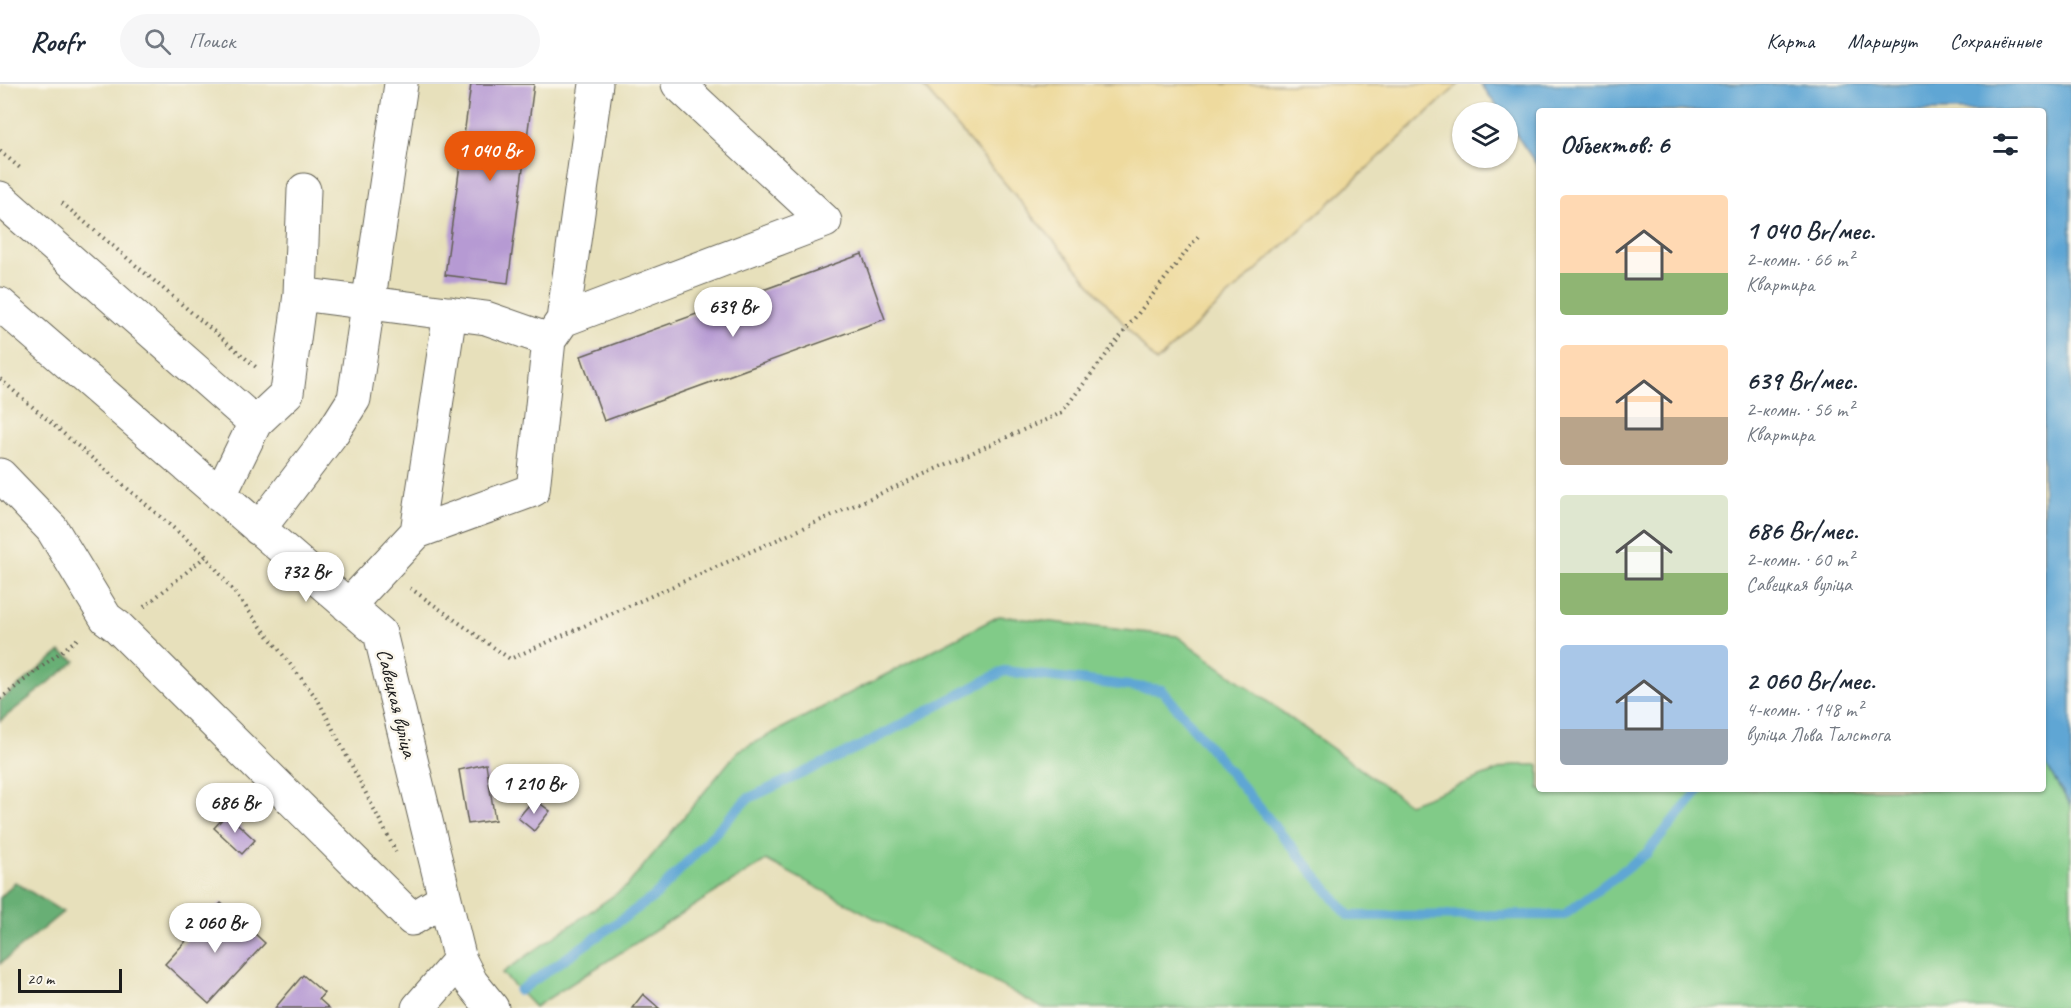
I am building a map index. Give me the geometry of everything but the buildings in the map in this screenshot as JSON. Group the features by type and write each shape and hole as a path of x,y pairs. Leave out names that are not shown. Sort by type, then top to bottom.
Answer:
{"street":[{"path":"259,529 333,432 354,399 370,302 400,84"},
{"path":"348,606 417,532 533,490 556,330 596,84"},
{"path":"300,294 486,318 556,330 825,221 678,84"},
{"path":"220,495 255,423 288,393 300,294 304,190"},
{"path":"0,198 255,423"},
{"name":"Савецкая вуліца","path":"0,304 380,633 460,960 471,982 492,1008"},
{"path":"417,532 450,314"},
{"path":"0,476 52,529 112,623 412,919 445,899"},
{"path":"418,1008 460,960"}],"path":[{"path":"0,151 27,174"},
{"path":"54,196 288,393"},
{"path":"383,569 510,659 1061,413 1199,235"},
{"path":"0,379 206,556 318,700 399,858"},
{"path":"0,699 206,556"}],"green space":[{"path":"999,616 1177,636 1409,804 1512,765 1536,765 1536,792 2046,792 2046,765 2071,806 2071,1008 1042,1008 766,860 535,1007 502,973 627,886 738,751"},
{"path":"60,652 76,661 0,721 0,701"},
{"path":"15,882 63,912 0,964 0,898"}],"sand":[{"path":"921,84 1459,84 1156,362"}],"water":[{"path":"1481,84 2071,84 2071,806 2046,765 2046,108 1536,108 1536,164 1518,138 1518,102 1494,102"}],"waterway":[{"path":"519,991 655,896 747,799 863,745 1004,671 1162,690 1349,916 1564,915 1647,853 1698,792"}]}
